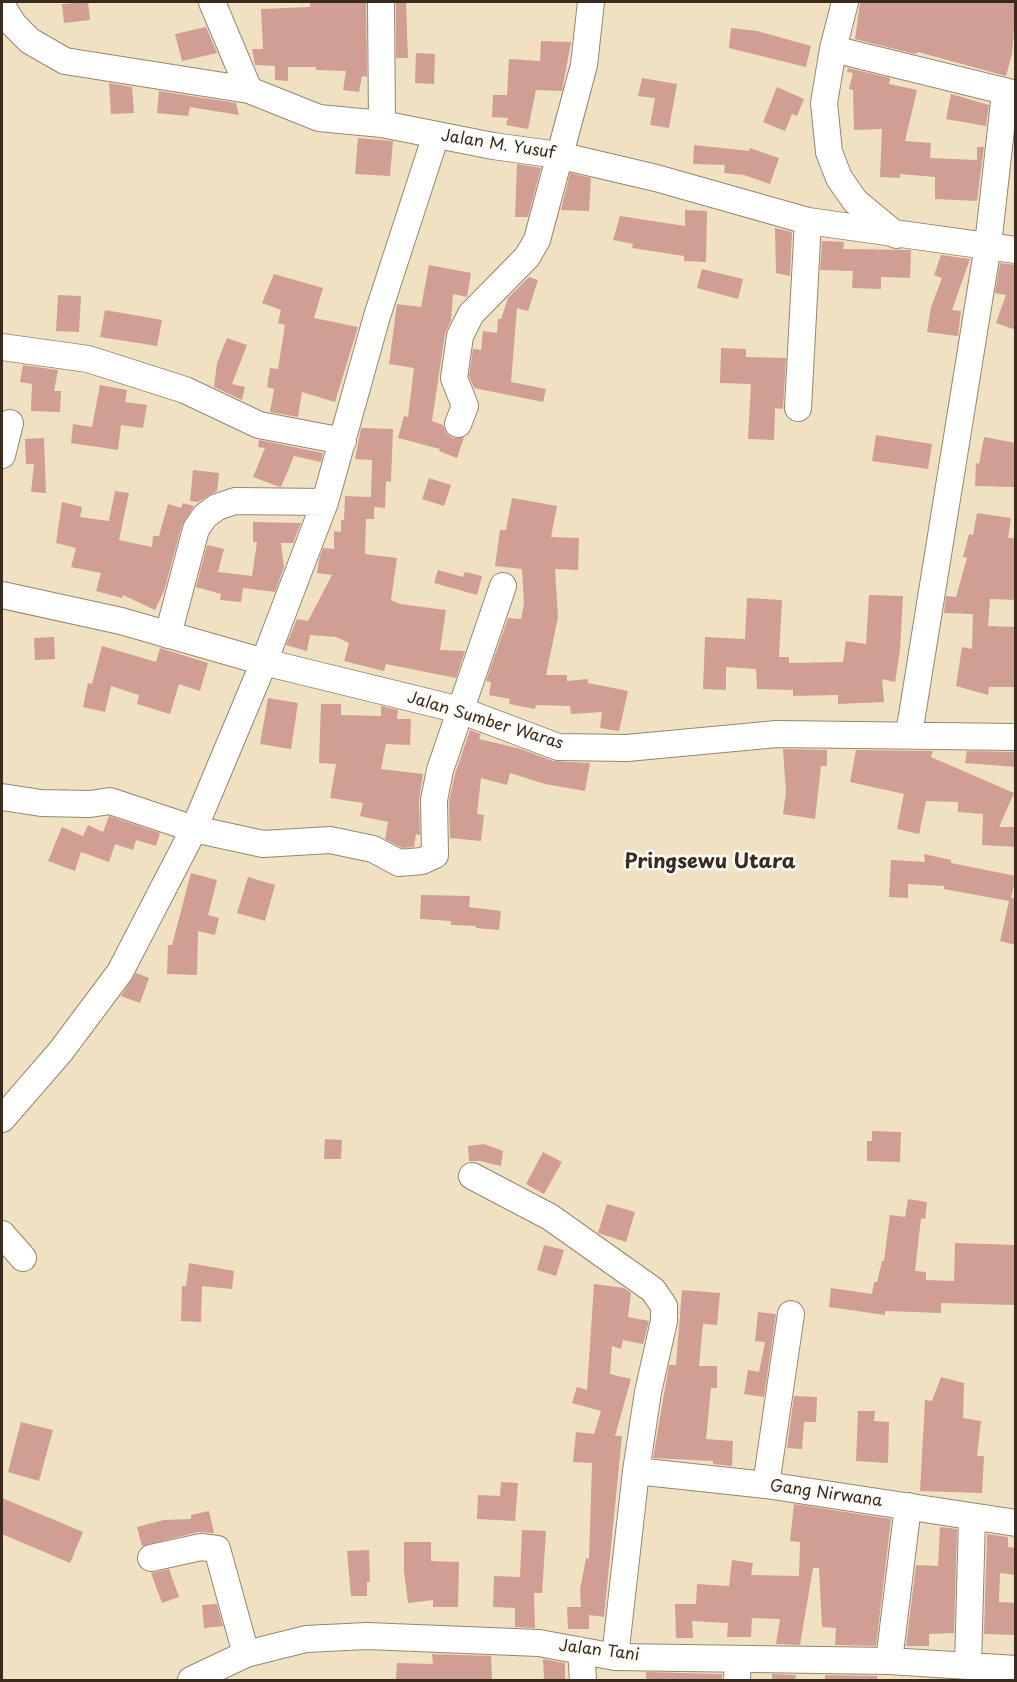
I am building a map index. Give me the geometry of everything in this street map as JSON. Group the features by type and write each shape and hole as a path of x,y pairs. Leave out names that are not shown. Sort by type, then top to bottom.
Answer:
{"street":[{"path":"212,2 249,90"},
{"path":"381,2 382,124"},
{"path":"458,424 465,406 454,378 460,336 471,314 527,257 537,240 584,65 591,2"},
{"path":"845,2 833,49 824,103 829,152 839,178 855,201 896,235"},
{"name":"Jalan M. Yusuf","path":"2,6 14,26 30,41 65,61 249,90 319,118 382,124 493,146 558,155 656,178 808,221 1016,250"},
{"path":"833,49 1010,93 988,245 909,734"},
{"path":"2,1119 61,1051 120,972 194,829 264,662 325,502 377,316 436,135"},
{"path":"798,408 808,221"},
{"path":"2,347 88,359 185,390 259,425 343,441"},
{"path":"2,454 10,423"},
{"path":"168,635 196,529 205,516 218,507 235,501 325,502"},
{"path":"2,797 40,803 90,804 110,801 194,829 262,844 330,840 373,849 399,863 422,861 435,855 434,800 440,770 503,586"},
{"name":"Jalan Sumber Waras","path":"2,595 120,621 264,662 460,710 558,747 627,748 777,734 1016,737"},
{"path":"472,1176 550,1216 660,1297 664,1306 664,1321 648,1392 636,1471 615,1657"},
{"path":"2,1234 23,1258"},
{"path":"766,1485 791,1314"},
{"name":"Gang Nirwana","path":"636,1471 766,1485 1016,1522"},
{"path":"889,1661 908,1506"},
{"path":"968,1666 972,1517"},
{"path":"151,1558 201,1547 218,1549 246,1654"},
{"name":"Jalan Tani","path":"191,1680 246,1654 306,1639 367,1636 539,1643 615,1657 737,1670 889,1661 1016,1669"},
{"path":"581,1651 583,1680"}],"building":[{"path":"88,2 90,20 64,23 62,4"},
{"path":"310,2 366,2 367,77 362,76 359,92 343,90 346,71 316,70 316,67 288,67 288,81 275,80 275,66 255,65 252,49 263,49 261,9 310,7"},
{"path":"396,2 406,2 408,58 396,58"},
{"path":"860,2 1016,2 1012,54 1006,76 918,52 915,54 855,39"},
{"path":"206,27 217,53 182,61 175,34"},
{"path":"731,28 757,31 811,46 806,67 729,48"},
{"path":"541,41 571,42 562,91 536,90 528,129 506,125 508,118 492,117 493,95 507,95 509,59 540,61"},
{"path":"416,53 435,54 434,84 415,83"},
{"path":"848,68 890,78 889,84 917,90 905,141 931,143 930,158 977,160 977,147 984,147 977,201 935,199 935,177 900,174 900,178 880,177 882,129 854,130 853,90 849,89 853,73 847,72"},
{"path":"642,78 677,84 669,128 650,125 655,98 638,96"},
{"path":"109,83 132,87 134,113 111,114"},
{"path":"777,87 804,99 797,116 792,114 785,131 763,122"},
{"path":"159,91 236,103 239,115 190,107 188,116 157,113"},
{"path":"951,94 989,105 986,126 946,119"},
{"path":"358,138 393,141 390,176 355,174"},
{"path":"694,145 749,151 750,148 779,158 770,184 744,175 724,173 725,165 693,164"},
{"path":"517,164 541,168 528,217 515,217"},
{"path":"570,173 591,178 589,211 561,210"},
{"path":"685,210 707,211 706,262 684,261 684,256 632,248 633,244 613,240 620,216 685,226"},
{"path":"775,228 792,232 790,276 776,273"},
{"path":"822,241 844,242 843,249 911,250 910,278 881,277 881,289 852,288 853,271 820,270"},
{"path":"941,255 970,259 952,310 961,311 958,336 927,332 931,307 942,278 934,275"},
{"path":"1000,263 1016,265 1016,330 996,323 1006,295 995,293"},
{"path":"429,265 471,273 467,297 453,294 451,320 445,334 432,421 443,425 446,433 452,438 464,437 457,458 439,451 440,449 398,438 404,416 408,417 414,368 389,364 397,304 421,307"},
{"path":"702,269 743,279 738,299 697,288"},
{"path":"274,274 323,288 314,318 358,327 335,402 302,392 298,417 270,412 274,389 267,387 270,368 278,369 285,325 278,323 281,310 262,303"},
{"path":"529,277 538,280 528,311 517,308 511,382 546,389 543,402 474,388 469,376 473,349 481,350 483,331 497,333 498,319 501,319 508,298"},
{"path":"58,295 81,296 79,332 56,331"},
{"path":"105,310 162,320 157,346 100,337"},
{"path":"227,338 247,345 232,384 245,387 242,400 214,387 217,363"},
{"path":"721,348 746,349 746,357 786,358 783,409 775,408 774,440 748,439 751,384 720,383"},
{"path":"23,365 58,370 54,391 61,391 60,412 31,411 32,384 20,382"},
{"path":"100,385 127,390 125,402 147,405 143,428 121,425 118,450 71,443 73,424 92,427"},
{"path":"361,428 393,429 391,482 386,481 385,508 374,507 374,519 366,519 365,554 397,558 391,600 400,604 446,610 440,650 465,651 456,678 386,664 384,671 344,661 349,643 336,637 310,635 307,651 286,645 297,619 308,621 332,575 317,573 319,560 323,548 334,549 334,531 341,532 345,496 371,497 372,460 355,459"},
{"path":"876,435 932,444 928,469 872,461"},
{"path":"984,437 1016,443 1016,487 975,486 976,463 979,464"},
{"path":"44,438 46,493 31,492 34,464 26,464 25,439"},
{"path":"259,440 323,453 321,462 294,456 281,487 277,486 253,477 265,448 258,447"},
{"path":"193,470 219,473 217,491 198,502 190,501"},
{"path":"429,478 451,485 444,506 422,499"},
{"path":"115,491 129,493 119,540 152,547 153,536 159,536 168,504 181,508 183,503 194,506 182,525 164,591 155,610 123,595 122,598 96,591 101,573 71,567 76,548 56,543 62,502 82,507 80,517 109,521"},
{"path":"512,498 557,506 551,537 579,538 578,570 555,569 558,617 546,675 567,675 567,681 588,679 588,683 628,691 619,731 600,728 602,712 571,714 570,706 536,705 535,709 509,704 510,699 489,695 491,682 486,681 508,618 521,619 524,604 522,569 495,566 500,530 506,530"},
{"path":"977,513 1011,518 1008,538 1016,538 1016,600 990,599 988,626 1016,627 1016,687 989,687 988,695 956,686 962,647 972,649 973,614 944,613 946,596 956,597 967,558 963,557 969,534 973,535"},
{"path":"253,522 301,523 293,543 281,543 284,567 275,592 243,588 241,602 220,600 221,594 196,587 207,545 224,549 218,572 252,576 257,542 253,542"},
{"path":"438,570 463,577 465,572 482,576 477,595 434,583"},
{"path":"869,595 903,596 900,650 895,682 882,679 884,702 838,704 838,695 793,696 793,690 757,689 756,669 726,667 726,690 703,689 705,637 745,639 747,598 782,600 779,657 789,657 789,663 843,662 846,641 866,644"},
{"path":"54,637 55,659 35,660 34,638"},
{"path":"102,646 156,662 160,648 208,663 200,691 179,684 170,714 137,704 139,695 111,686 105,712 83,707 88,683 92,684"},
{"path":"268,698 298,703 291,749 260,744"},
{"path":"321,704 341,704 341,715 381,716 381,706 398,710 397,719 411,719 410,745 386,744 381,769 423,774 419,800 420,835 416,834 414,847 402,848 385,839 388,822 360,816 363,803 330,798 336,764 319,763"},
{"path":"470,730 481,734 479,739 521,749 553,761 590,763 585,791 545,784 510,773 507,785 481,778 477,814 484,815 481,841 450,838 449,801 455,774"},
{"path":"783,749 827,750 827,766 821,766 815,819 783,814 786,792"},
{"path":"856,750 933,751 931,757 1014,793 999,827 1016,827 1016,847 982,845 983,814 958,812 958,802 926,801 919,834 897,829 904,794 850,782"},
{"path":"967,751 1016,752 1016,767 965,763"},
{"path":"109,816 160,833 156,846 136,840 133,850 115,844 109,862 81,852 75,871 48,861 62,827 83,836 88,825 103,832"},
{"path":"924,854 951,860 951,863 1016,876 1011,898 1016,898 1016,945 1000,941 1009,901 944,889 944,886 908,884 908,898 889,897 891,860 925,862"},
{"path":"191,873 217,880 208,915 219,918 215,935 198,931 197,975 167,974 168,945 172,945"},
{"path":"248,877 275,885 265,921 237,913"},
{"path":"421,895 470,896 469,907 501,911 499,930 451,925 451,921 420,919"},
{"path":"136,973 149,978 140,1003 121,996"},
{"path":"872,1131 901,1132 900,1162 867,1161 867,1141 872,1141"},
{"path":"325,1139 342,1140 341,1159 324,1159"},
{"path":"484,1144 503,1151 501,1166 469,1161 468,1146"},
{"path":"543,1152 562,1162 544,1194 526,1184"},
{"path":"908,1199 927,1202 925,1219 921,1218 915,1271 926,1272 926,1280 954,1281 955,1243 1016,1245 1016,1305 941,1303 941,1313 885,1311 885,1315 829,1307 831,1288 872,1294 874,1282 877,1282 882,1261 884,1261 890,1215 905,1217"},
{"path":"607,1204 635,1212 626,1242 598,1233"},
{"path":"544,1245 564,1250 556,1276 537,1270"},
{"path":"189,1263 234,1271 232,1289 202,1286 201,1322 181,1321 182,1286 186,1286"},
{"path":"594,1284 624,1288 631,1293 628,1317 649,1321 643,1344 623,1340 621,1349 612,1346 610,1374 631,1379 615,1436 622,1436 604,1617 589,1615 589,1629 568,1629 567,1607 581,1607 580,1590 586,1558 589,1559 592,1463 573,1462 576,1432 594,1434 601,1411 572,1403 577,1387 587,1390"},
{"path":"682,1290 720,1293 717,1325 703,1324 699,1366 717,1366 717,1388 711,1388 706,1439 733,1441 732,1466 713,1464 713,1461 653,1458 669,1365 676,1365"},
{"path":"758,1312 776,1314 764,1397 744,1394 748,1370 759,1372 765,1342 755,1341"},
{"path":"941,1377 964,1383 963,1418 981,1421 977,1456 984,1456 982,1493 920,1491 925,1400 932,1401"},
{"path":"794,1396 817,1397 816,1422 804,1422 802,1449 787,1448"},
{"path":"858,1411 875,1411 874,1421 889,1422 888,1463 856,1461"},
{"path":"21,1422 53,1430 39,1481 8,1472"},
{"path":"501,1482 518,1483 515,1521 477,1519 478,1495 500,1496"},
{"path":"2,1498 83,1532 70,1563 2,1534"},
{"path":"794,1504 891,1519 876,1646 835,1645 836,1628 822,1627 819,1568 813,1568 800,1645 776,1644 780,1619 752,1618 751,1637 727,1637 728,1623 692,1621 693,1638 676,1638 675,1604 696,1604 697,1584 729,1586 732,1560 753,1563 751,1575 799,1576 800,1542 790,1541"},
{"path":"209,1511 214,1533 198,1532 142,1546 137,1527 164,1520 191,1519 191,1515"},
{"path":"940,1527 957,1529 954,1633 929,1634 929,1646 906,1646 916,1565 938,1566"},
{"path":"522,1530 546,1531 542,1593 534,1593 535,1628 515,1627 515,1608 493,1607 494,1576 520,1577"},
{"path":"987,1534 1008,1537 1008,1547 1016,1548 1016,1575 1000,1573 999,1602 1016,1603 1016,1635 984,1634"},
{"path":"404,1542 431,1542 431,1561 459,1562 458,1607 433,1607 433,1600 408,1603 404,1571"},
{"path":"369,1550 370,1582 367,1582 367,1596 351,1596 347,1551"},
{"path":"169,1569 179,1597 162,1603 151,1573"},
{"path":"217,1604 223,1626 204,1628 202,1605"},
{"path":"432,1654 491,1656 492,1680 396,1680 397,1663 433,1664"},
{"path":"543,1659 565,1663 565,1680 544,1680"},
{"path":"646,1672 722,1674 722,1680 646,1680"},
{"path":"772,1674 796,1675 795,1680 772,1680"},
{"path":"825,1675 877,1676 877,1680 825,1680"}],"district":[{"name":"Pringsewu Utara","path":"710,862"}]}
